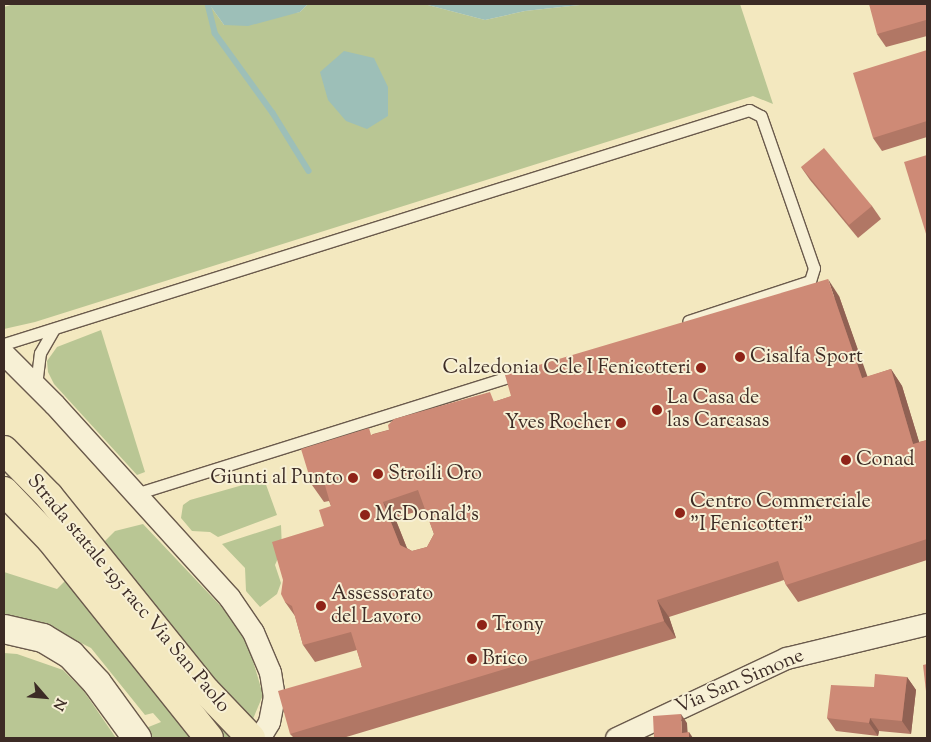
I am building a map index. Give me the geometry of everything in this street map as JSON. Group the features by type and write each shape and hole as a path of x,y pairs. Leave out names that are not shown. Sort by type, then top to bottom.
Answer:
{"highway":[{"name":"Strada statale 195 racc Via San Paolo","path":"4,450 49,496 206,691 251,738"},
{"name":"Strada statale 195 racc Via San Paolo","path":"4,491 51,540 210,738"}],"main road":[{"path":"4,629 43,638 71,655 97,683 138,738"}],"street":[{"path":"4,354 36,385 229,597 253,632 270,672 274,696 269,722 259,738"},
{"name":"Via San Simone","path":"616,738 786,658 927,624"}],"lane":[{"path":"4,344 54,329 96,312 748,110 760,116 814,268 810,281 675,325"},
{"path":"36,385 40,353 54,329"},
{"path":"136,494 533,369"}],"green space":[{"path":"14,4 209,4 224,25 300,12 308,4 424,4 485,20 525,11 589,4 740,4 773,104 753,96 35,322 4,329 4,7"},
{"path":"101,330 145,472 137,475 54,384 48,372 47,361 57,347"},
{"path":"264,479 277,515 218,537 210,532 192,531 181,518 183,505 190,500"},
{"path":"143,524 231,617 249,647 263,695 250,726 234,738 121,738 161,722 153,713 145,715 91,648 40,622 4,617 4,572 57,589 115,531"},
{"path":"281,525 282,549 275,565 281,583 277,594 260,607 246,591 245,568 222,544"},
{"path":"4,653 17,654 63,670 83,690 116,738 4,738"}],"water":[{"path":"209,4 308,4 300,12 248,26 224,25"},
{"path":"424,4 589,4 525,11 485,20"},
{"path":"344,51 374,58 388,87 388,116 367,129 346,121 328,100 320,72"}],"building":[{"path":"869,4 927,4 927,23 926,20 877,34"},
{"path":"927,50 927,121 873,138 853,73"},
{"path":"824,148 872,206 849,225 801,167"},
{"path":"927,155 927,237 904,162"},
{"name":"Centro Commerciale \"I Fenicotteri\"","path":"828,279 862,378 891,369 913,444 927,440 927,539 786,585 778,561 657,600 664,621 290,734 278,691 362,667 351,632 303,645 292,606 285,602 281,594 283,580 272,542 324,526 319,510 331,506 324,482 312,485 301,449 369,428 371,435 389,430 388,425 394,419 490,392 494,402 511,396 505,375","holes":["418,490 434,534 427,547 412,551 400,545 383,502"]},
{"path":"927,664 927,700 923,665"},
{"path":"875,674 907,677 902,721 870,718 869,723 827,718 831,685 874,687"},
{"path":"681,714 682,733 689,732 689,738 654,738 653,716"}],"waterway":[{"path":"208,4 215,33 273,113 309,171"}],"place":[{"name":"Cisalfa Sport","path":"740,357"},
{"name":"Calzedonia Ccle I Fenicotteri","path":"701,368"},
{"name":"La Casa de las Carcasas","path":"657,410"},
{"name":"Yves Rocher","path":"621,423"},
{"name":"Conad","path":"846,460"},
{"name":"Stroili Oro","path":"378,474"},
{"name":"Giunti al Punto","path":"353,478"},
{"name":"Centro Commerciale \"I Fenicotteri\"","path":"680,513"},
{"name":"McDonald's","path":"365,515"},
{"name":"Assessorato del Lavoro","path":"321,606"},
{"name":"Trony","path":"482,625"},
{"name":"Brico","path":"472,659"}]}
